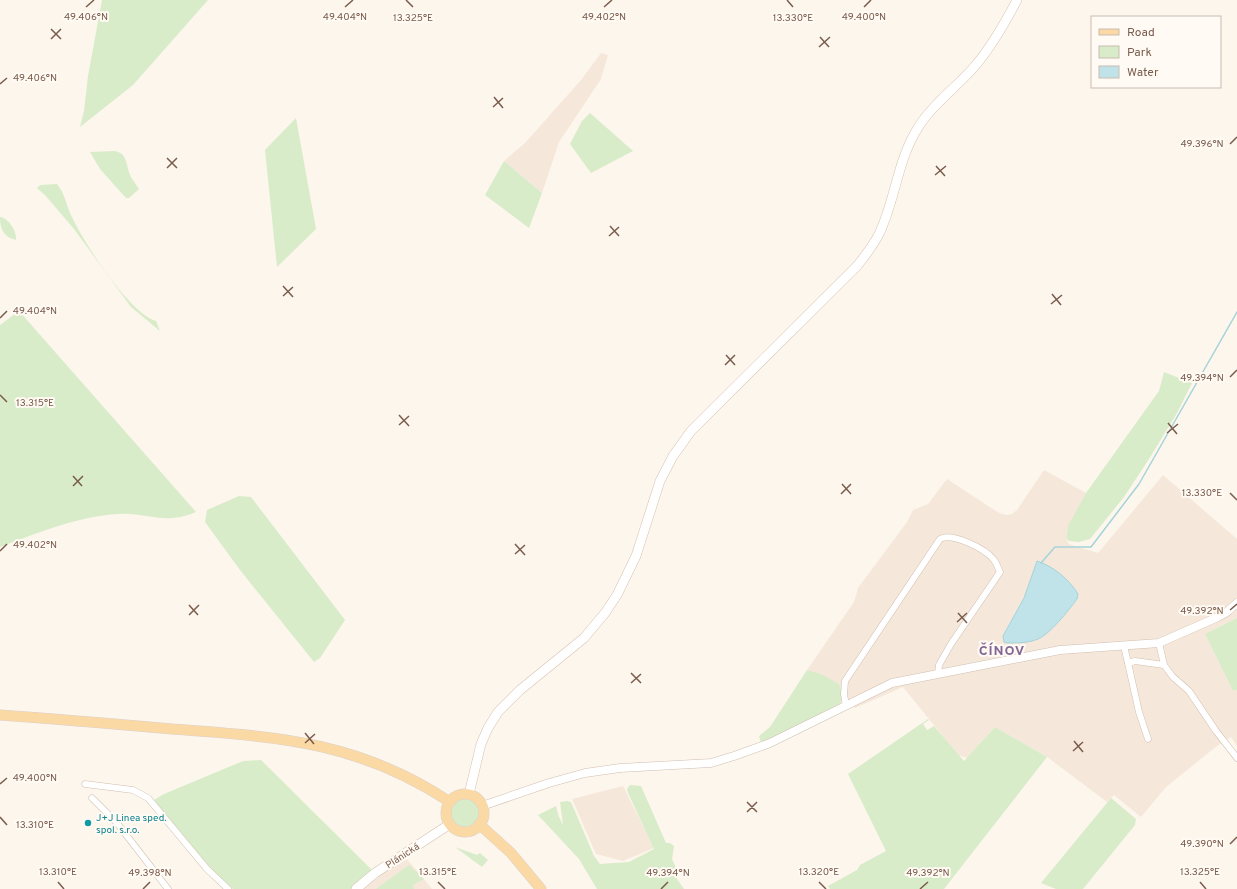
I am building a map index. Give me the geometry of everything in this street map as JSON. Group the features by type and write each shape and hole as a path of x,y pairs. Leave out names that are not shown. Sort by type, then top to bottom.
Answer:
{"main road":[{"path":"469,794 478,755 485,734 495,717 508,700 576,645 606,613 630,571 640,547 658,485 668,464 681,443 716,406 857,266 871,249 889,210 902,160 916,131 939,102 975,66 995,38 1017,0"},
{"path":"0,715 253,735 306,742 350,753 384,766 416,782 450,802"},
{"path":"469,794 476,798 482,806 483,816 479,824 473,829 464,831 456,829 450,824 446,813 450,802 457,796 469,794"},
{"name":"Plánická","path":"356,889 375,873 450,824"},
{"path":"479,824 511,853 541,889"}],"street":[{"path":"846,706 844,694 845,681 940,539 949,536 973,545 990,556 994,560 1000,572 951,644 939,665 938,674"},
{"path":"482,806 558,780 585,773 611,769 711,762 734,756 770,743 892,683 1060,650 1159,643 1218,617 1227,612 1237,603"},
{"path":"1159,643 1164,665 1173,677 1189,691 1216,731 1237,758"},
{"path":"1124,646 1139,712 1148,739"},
{"path":"1128,663 1135,662 1164,665"},
{"path":"85,784 133,790 148,798 207,869 228,889"},
{"path":"92,798 117,823 168,889"}],"shaded area":[{"path":"601,53 608,55 601,79 559,142 542,193 504,161 525,143 581,80"},
{"path":"1044,470 1086,493 1067,530 1066,538 1069,544 1098,553 1163,475 1237,539 1237,618 1205,634 1233,691 1237,690 1237,746 1231,737 1217,746 1166,787 1141,817 1114,795 1107,802 1047,757 995,727 967,758 958,755 903,687 855,708 842,697 839,684 807,670 854,602 858,588 907,522 913,510 928,504 947,479 999,513 1007,515 1012,514 1017,510"},
{"path":"623,786 654,848 623,861 596,854 572,799"},
{"path":"406,858 432,889 351,889 373,871"}],"green space":[{"path":"102,0 208,0 133,85 80,127 84,111 88,76"},
{"path":"590,113 633,151 591,173 570,144 582,121"},
{"path":"296,118 316,229 277,267 265,150"},
{"path":"90,152 119,152 126,160 131,177 139,189 129,198 126,198 100,169"},
{"path":"504,161 542,193 529,228 485,195"},
{"path":"57,184 78,229 97,259 121,292 145,316 156,321 160,331 131,307 74,229 45,195 37,188 40,185"},
{"path":"0,217 12,226 16,240 8,237 3,232"},
{"path":"19,311 196,512 174,518 156,518 129,514 103,515 58,526 0,547 0,325"},
{"path":"1164,372 1192,383 1177,413 1124,497 1090,539 1079,542 1069,541 1066,538 1068,526 1086,493 1159,391"},
{"path":"239,496 251,497 345,620 320,658 314,662 240,570 205,522 207,510"},
{"path":"1237,618 1237,690 1233,691 1205,634"},
{"path":"807,670 821,674 839,684 842,695 841,702 837,706 817,717 761,743 759,736 770,727"},
{"path":"928,719 929,720 923,724 927,730 934,726 964,761 995,727 1047,757 944,889 830,889 828,886 857,870 860,865 886,851 848,774"},
{"path":"261,760 373,871 351,889 233,889 201,858 154,800 164,794 243,761"},
{"path":"630,785 641,786 666,843 670,843 674,846 672,859 677,870 677,879 684,889 597,889 579,859 538,815 556,806 563,825 560,802 571,802 594,856 600,864 629,862 654,849 628,793 627,789"},
{"path":"1111,798 1136,819 1135,825 1083,889 1056,889 1041,883"},
{"path":"465,799 475,803 479,813 475,823 465,827 455,823 451,813 455,803"},
{"path":"455,847 477,855 480,853 488,860 482,867"},
{"path":"409,865 424,879 413,885 414,889 376,889"}],"water":[{"path":"1037,561 1049,566 1066,579 1078,594 1077,599 1059,621 1038,639 1019,643 1004,642 1003,636 1024,598"}],"waterway":[{"path":"1041,563 1055,547 1091,547 1139,484 1237,312"}],"place":[{"name":"J+J Linea sped. spol. s.r.o.","path":"88,823"}],"district":[{"name":"ČÍNOV","path":"1002,650"}]}
